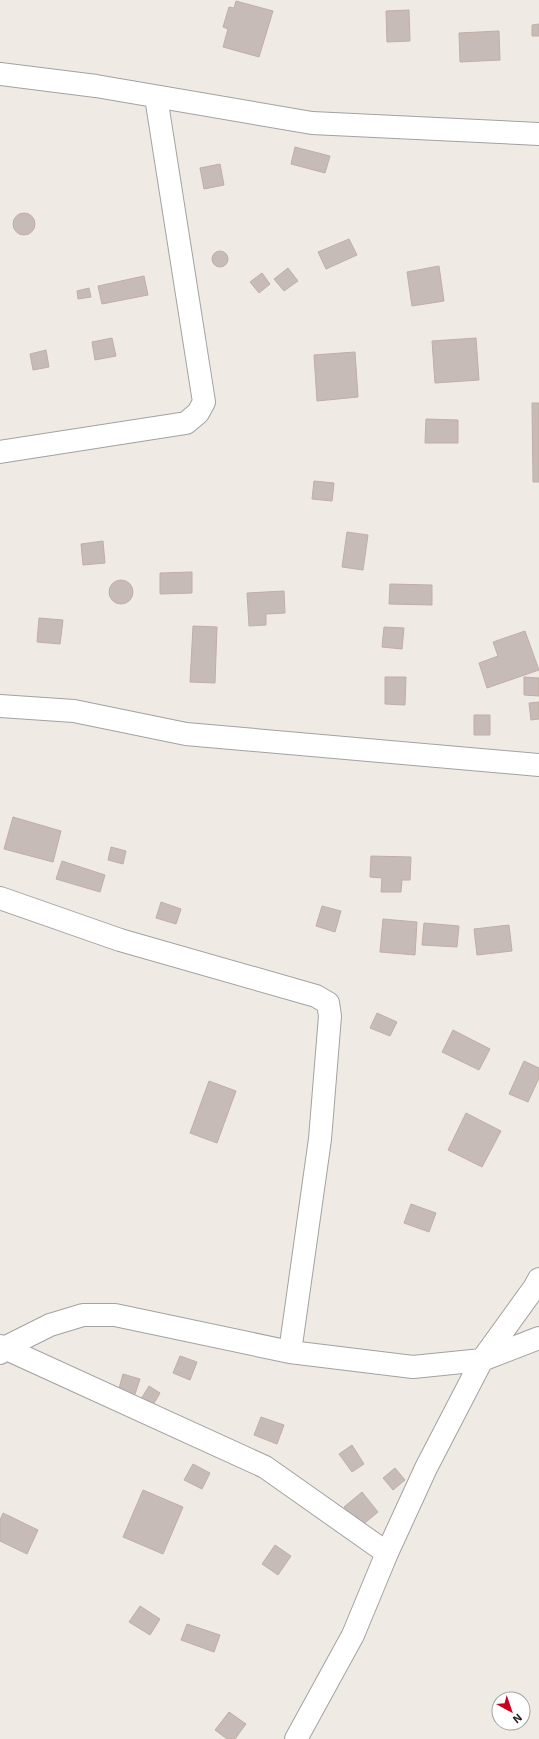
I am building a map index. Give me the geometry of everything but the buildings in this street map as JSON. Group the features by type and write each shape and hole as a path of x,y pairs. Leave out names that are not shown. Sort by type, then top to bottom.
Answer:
{"street":[{"path":"0,74 96,86 312,123 539,134"},
{"path":"0,452 186,423 198,413 204,402 156,97"},
{"path":"0,706 74,711 186,734 539,765"},
{"path":"0,898 120,940 316,996 328,1003 330,1016 320,1139 290,1352"},
{"path":"296,1739 353,1635 387,1553 426,1468 482,1360 539,1279"},
{"path":"1,1349 50,1325 83,1315 115,1315 290,1352 413,1367 482,1360 539,1338"},
{"path":"1,1349 265,1467 387,1553"}]}
